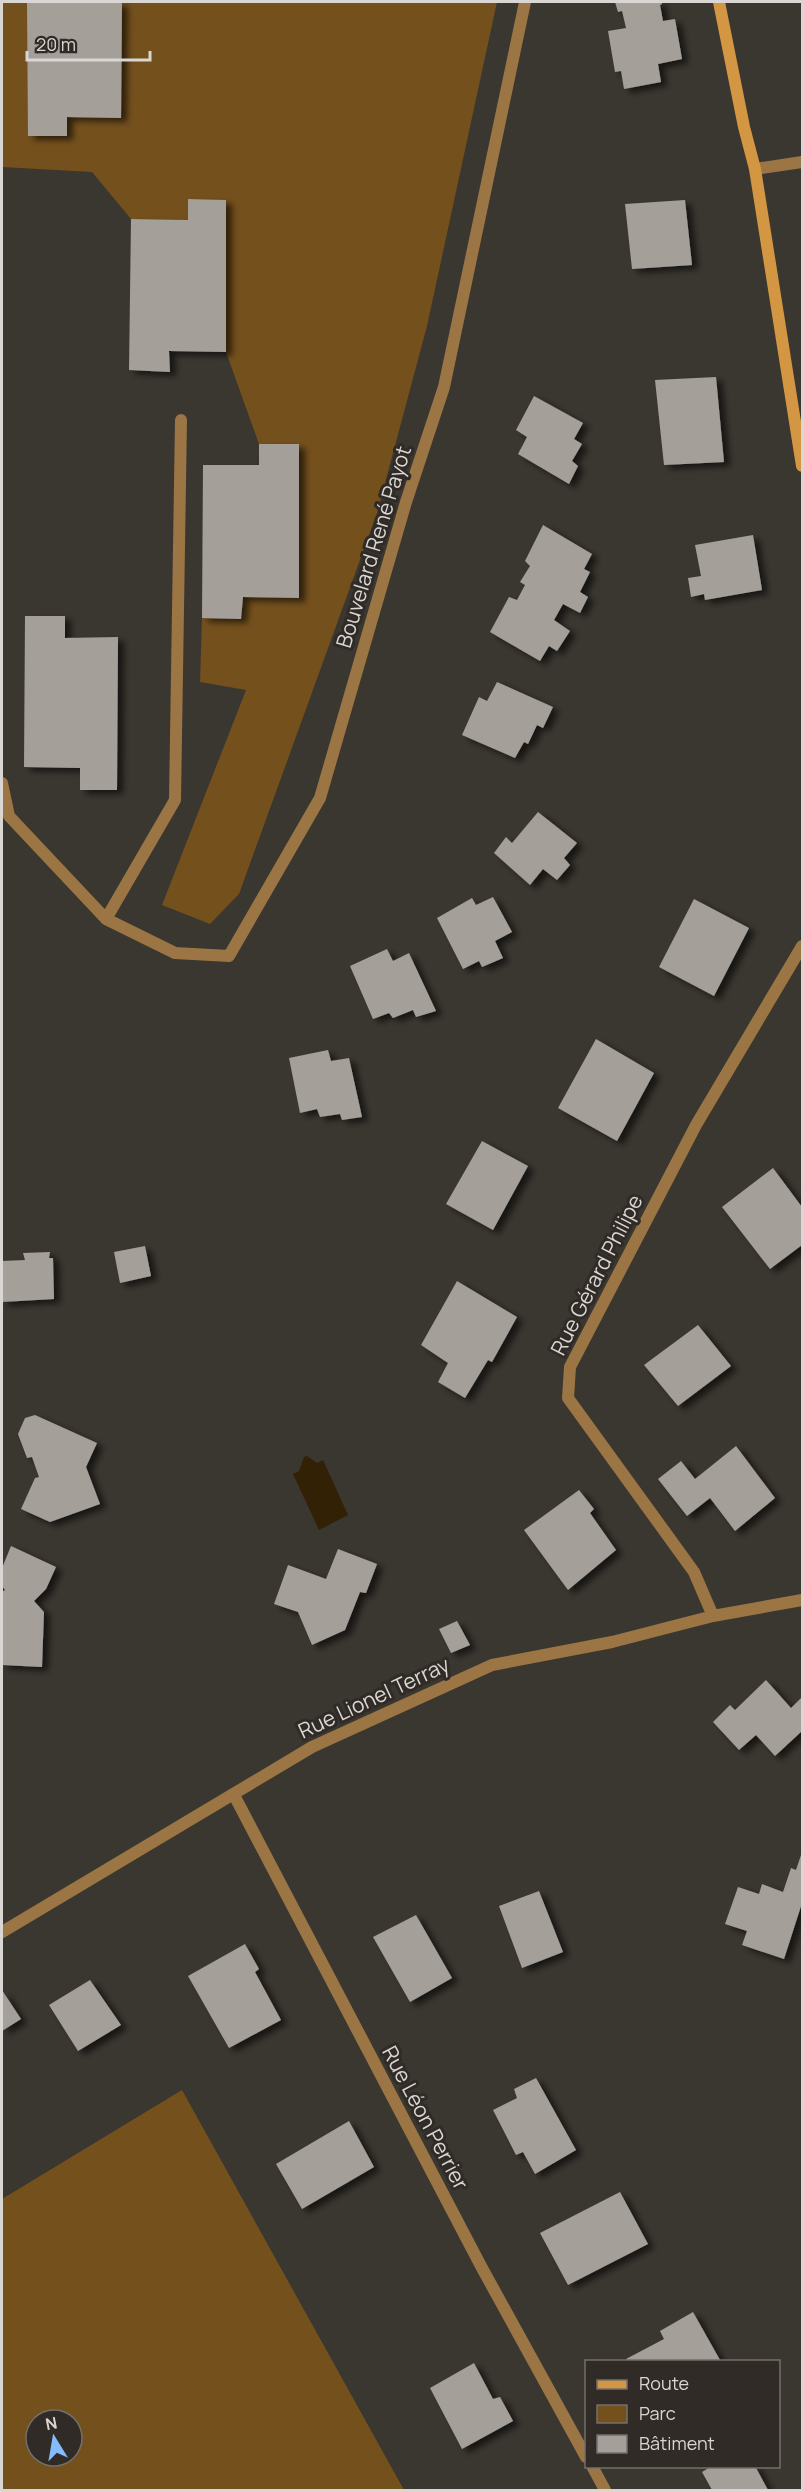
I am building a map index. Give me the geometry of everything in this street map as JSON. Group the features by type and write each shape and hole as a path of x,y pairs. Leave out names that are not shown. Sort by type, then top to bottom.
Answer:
{"street":[{"name":"Bouvelard René Payot","path":"2,783 9,816 106,919 175,953 229,956 320,798 406,502 444,387 525,2"},
{"path":"719,2 744,127 755,169 802,466"},
{"path":"755,169 802,162"},
{"path":"106,919 175,800 181,420"},
{"name":"Rue Gérard Philipe","path":"714,1616 694,1572 568,1398 570,1367 696,1125 802,946"},
{"name":"Rue Lionel Terray","path":"2,1932 312,1747 492,1665 612,1642 714,1616 802,1600"},
{"name":"Rue Léon Perrier","path":"234,1795 482,2268 585,2455"},
{"path":"593,2468 605,2490"}],"green space":[{"path":"2,2 497,2 427,326 377,513 239,894 210,924 162,905 246,690 200,682 202,618 241,619 243,597 298,598 299,445 259,444 226,352 226,200 188,199 188,220 131,219 92,172 2,167"},
{"path":"182,2090 404,2490 2,2490 2,2199"}],"shaded area":[{"path":"307,1456 317,1463 323,1460 348,1515 319,1530 293,1474 299,1471 304,1457"}],"building":[{"path":"27,2 122,2 121,118 67,117 67,136 28,136"},
{"path":"615,2 662,2 660,5 663,21 675,19 682,59 658,64 661,82 624,89 621,71 615,72 608,31 626,28 622,11 618,12"},
{"path":"188,199 226,200 226,352 169,351 170,372 129,370 131,219 188,220"},
{"path":"685,200 692,265 632,269 625,204"},
{"path":"716,377 724,462 664,465 655,380"},
{"path":"534,396 583,423 574,439 582,444 572,461 578,466 569,484 518,454 527,437 516,430"},
{"path":"259,444 299,444 299,598 243,597 241,619 202,618 203,465 259,465"},
{"path":"543,525 592,554 584,569 590,572 580,592 588,597 580,613 563,604 554,620 570,631 557,651 549,646 540,661 490,632 509,597 517,600 525,585 520,582 530,566 525,561"},
{"path":"753,535 762,590 705,600 704,594 691,597 688,578 701,576 695,545"},
{"path":"25,616 65,616 65,638 118,637 117,790 80,790 80,768 24,767"},
{"path":"497,682 553,707 543,728 537,725 528,744 524,742 515,758 462,735 479,697 487,701"},
{"path":"538,812 577,843 564,858 570,865 557,880 543,869 530,885 494,853 506,837 512,843"},
{"path":"493,897 512,932 495,941 503,958 482,967 479,961 463,969 437,918 472,898 476,905"},
{"path":"694,899 749,928 714,996 659,967"},
{"path":"387,949 393,961 409,953 436,1011 416,1017 413,1010 393,1018 389,1013 373,1019 350,966"},
{"path":"596,1039 654,1073 617,1141 558,1108"},
{"path":"328,1050 331,1061 349,1058 362,1117 342,1120 340,1114 320,1117 317,1109 300,1113 289,1058"},
{"path":"482,1141 528,1166 493,1230 446,1204"},
{"path":"773,1168 802,1207 802,1245 770,1269 722,1207"},
{"path":"145,1246 151,1276 120,1283 114,1252"},
{"path":"50,1252 49,1258 53,1258 54,1299 2,1302 2,1261 25,1260 23,1253"},
{"path":"457,1281 517,1317 492,1362 488,1360 465,1398 438,1382 448,1363 421,1345"},
{"path":"698,1325 731,1366 678,1406 644,1365"},
{"path":"35,1415 97,1443 86,1467 100,1504 50,1522 21,1509 35,1478 39,1477 32,1457 27,1458 18,1434 25,1418"},
{"path":"736,1446 775,1498 735,1531 710,1498 687,1516 658,1479 681,1461 695,1479"},
{"path":"579,1490 594,1509 590,1513 616,1550 568,1590 524,1530"},
{"path":"11,1546 56,1567 46,1589 34,1601 44,1612 42,1667 2,1665 2,1592 5,1590 2,1586 2,1568"},
{"path":"338,1549 377,1564 366,1593 360,1592 345,1630 312,1645 298,1612 274,1604 288,1565 326,1579"},
{"path":"457,1621 470,1645 451,1653 439,1629"},
{"path":"766,1680 791,1708 802,1697 802,1731 775,1756 756,1735 739,1750 713,1722 730,1705 735,1710"},
{"path":"802,1852 802,1903 784,1959 742,1945 747,1931 725,1924 738,1887 759,1894 762,1884 783,1892 791,1868 796,1870"},
{"path":"539,1891 563,1952 522,1968 499,1906"},
{"path":"416,1915 452,1978 410,2002 373,1937"},
{"path":"245,1944 259,1969 255,1972 281,2020 229,2048 188,1976"},
{"path":"90,1980 121,2025 78,2051 49,2005"},
{"path":"2,1990 21,2019 2,2031"},
{"path":"536,2078 576,2150 535,2174 523,2152 516,2155 493,2110 517,2098 514,2089"},
{"path":"349,2121 374,2167 302,2209 276,2164"},
{"path":"620,2192 648,2244 568,2285 540,2233"},
{"path":"693,2312 720,2360 626,2360 664,2339 660,2331"},
{"path":"474,2363 493,2399 500,2397 513,2421 462,2449 430,2388"},
{"path":"709,2468 756,2468 768,2490 712,2490 702,2472"}]}
